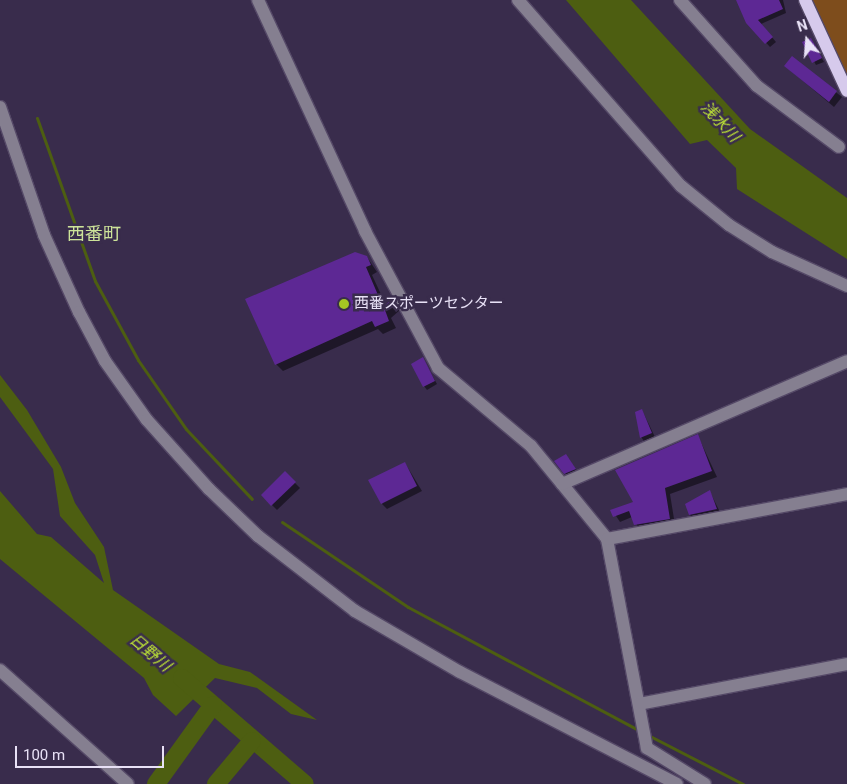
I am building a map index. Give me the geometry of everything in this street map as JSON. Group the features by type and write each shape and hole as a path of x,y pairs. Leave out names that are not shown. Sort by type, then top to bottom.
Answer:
{"main road":[{"path":"805,0 847,91"}],"street":[{"path":"258,0 308,111 438,368 531,446 607,539 644,735 652,753 705,784"},
{"path":"518,0 682,186 729,225 772,252 847,286"},
{"path":"680,0 757,86 839,147"},
{"path":"0,106 34,210 79,312 105,361 147,420 208,488 258,536 355,611 460,672 677,784"},
{"path":"562,484 847,361"},
{"path":"607,539 847,494"},
{"path":"639,704 847,664"},
{"path":"0,670 128,784"}],"shaded area":[{"path":"812,0 847,0 847,90"}],"water":[{"name":"浅水川","path":"566,0 631,0 750,129 847,198 847,259 737,189 736,168 707,140 690,144"},
{"path":"0,375 27,410 61,467 75,503 104,547 113,590 219,664 250,672 317,720 291,714 257,688 215,678 176,716 153,695 144,678 0,559 0,491 37,534 51,537 104,583 95,555 60,516 53,469 0,397"}],"building":[{"path":"736,0 779,0 783,9 758,20 773,37 765,44 746,23"},
{"path":"811,38 822,58 812,63 802,42"},
{"path":"792,56 837,91 829,102 784,66"},
{"path":"355,252 367,256 371,265 366,267 381,302 393,302 385,310 389,321 375,327 372,321 275,365 245,299"},
{"path":"423,357 435,381 423,387 411,364"},
{"path":"642,409 652,433 640,438 635,412"},
{"path":"698,434 712,471 665,488 670,519 634,525 629,511 613,517 610,510 633,502 615,470"},
{"path":"566,454 576,469 564,474 554,461"},
{"path":"405,462 417,486 381,504 368,480"},
{"path":"285,471 296,482 271,506 261,495"},
{"path":"710,490 717,509 689,515 685,504"}],"waterway":[{"path":"37,118 95,281 138,360 186,429 252,499"},
{"path":"282,522 408,607 640,731"},
{"name":"日野川","path":"182,678 305,784"},
{"path":"156,784 213,705"},
{"path":"648,735 743,784"},
{"path":"216,784 252,741"}],"place":[{"name":"西番スポーツセンター","path":"344,304"}],"district":[{"name":"西番町","path":"94,234"}]}
